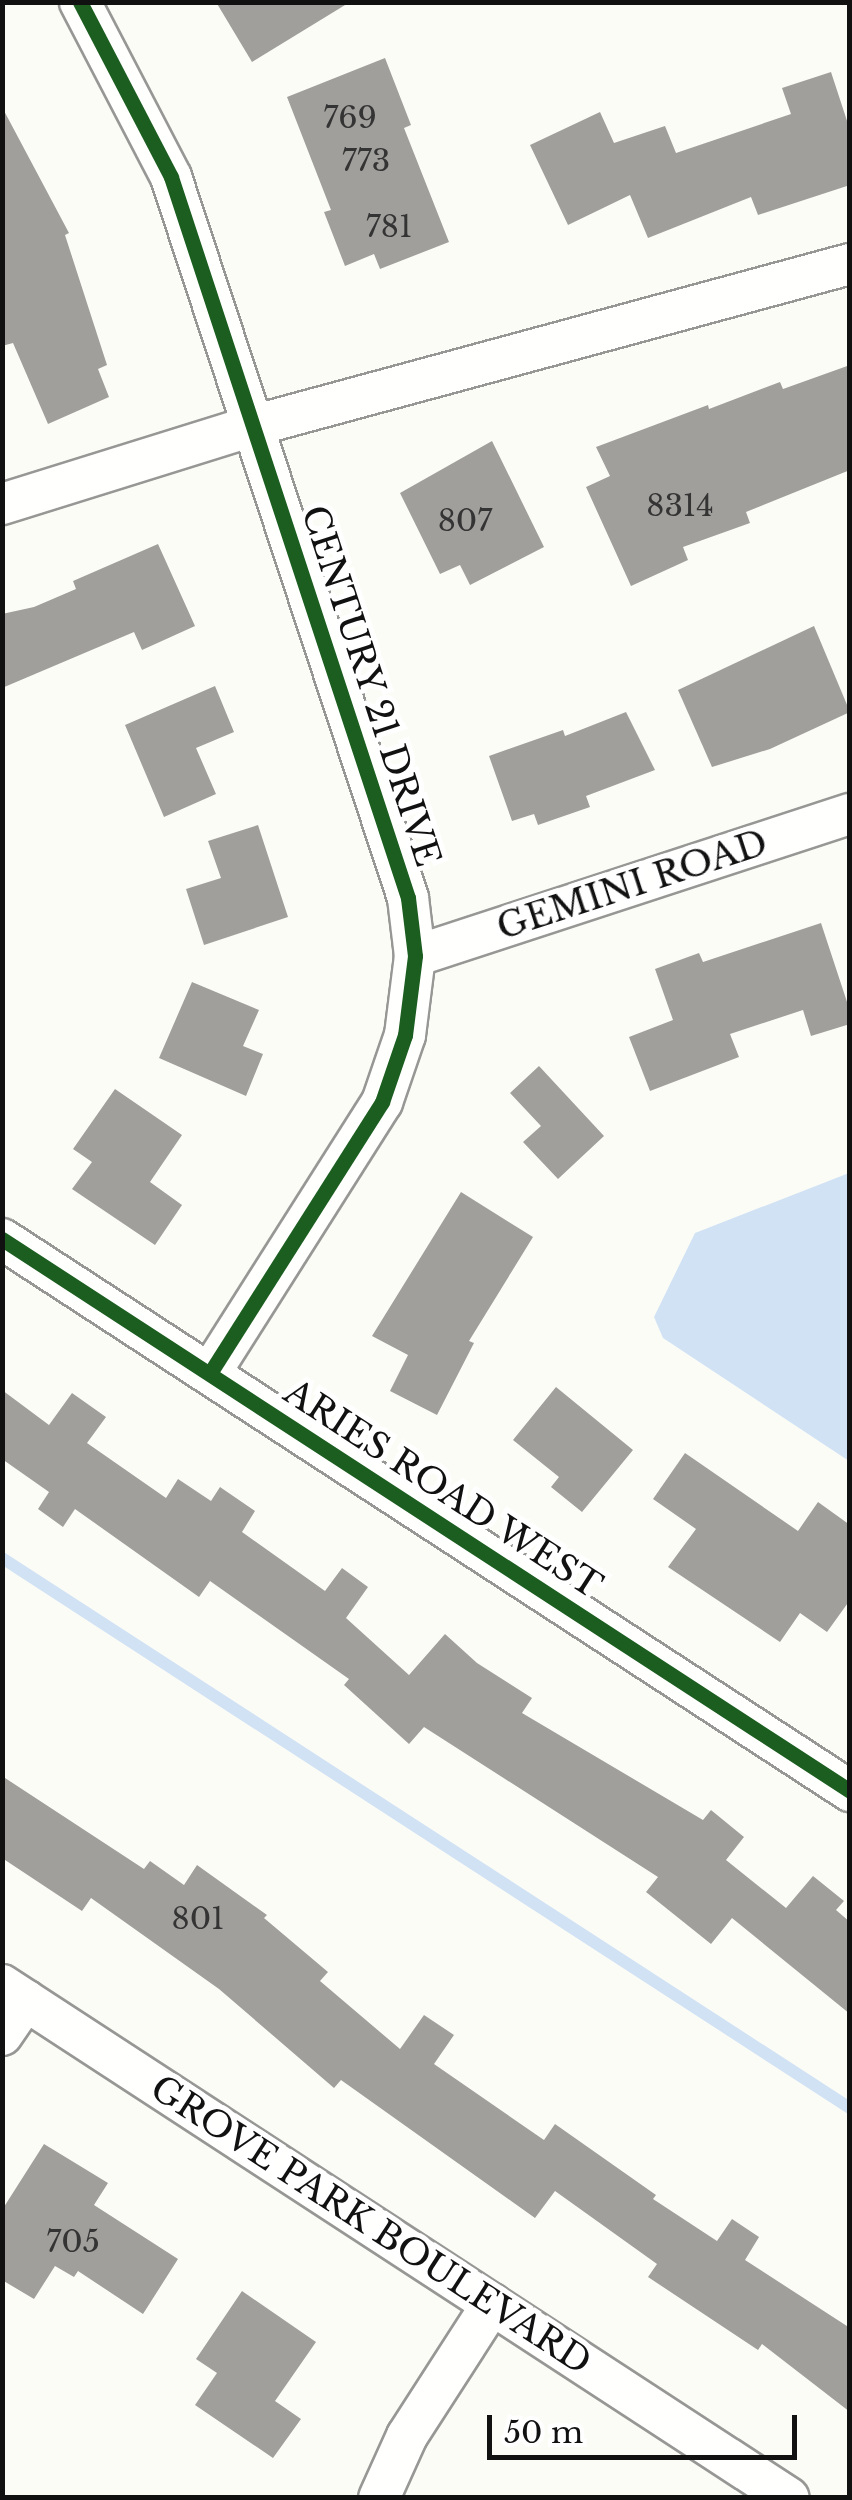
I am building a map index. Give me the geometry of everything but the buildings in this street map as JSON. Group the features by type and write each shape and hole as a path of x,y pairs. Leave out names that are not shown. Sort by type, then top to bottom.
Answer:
{"street":[{"name":"CENTURY 21 DRIVE","path":"80,2 171,177 256,425 408,898 415,956 405,1035 382,1102 210,1373"},
{"path":"2,504 256,425 850,264"},
{"name":"GEMINI ROAD","path":"415,956 850,814"},
{"name":"ARIES ROAD WEST","path":"2,1239 850,1791"},
{"path":"2,2035 14,1992"},
{"name":"GROVE PARK BOULEVARD","path":"14,1992 789,2498"},
{"path":"378,2498 407,2436 492,2304"}],"water":[{"path":"849,1173 849,1461 663,1338 654,1317 695,1233"}],"waterway":[{"path":"2,1558 850,2108"}],"cycle path":[{"path":"80,2 171,177 408,898 415,956 405,1035 382,1102 210,1373"},
{"path":"2,1239 850,1791"}]}
